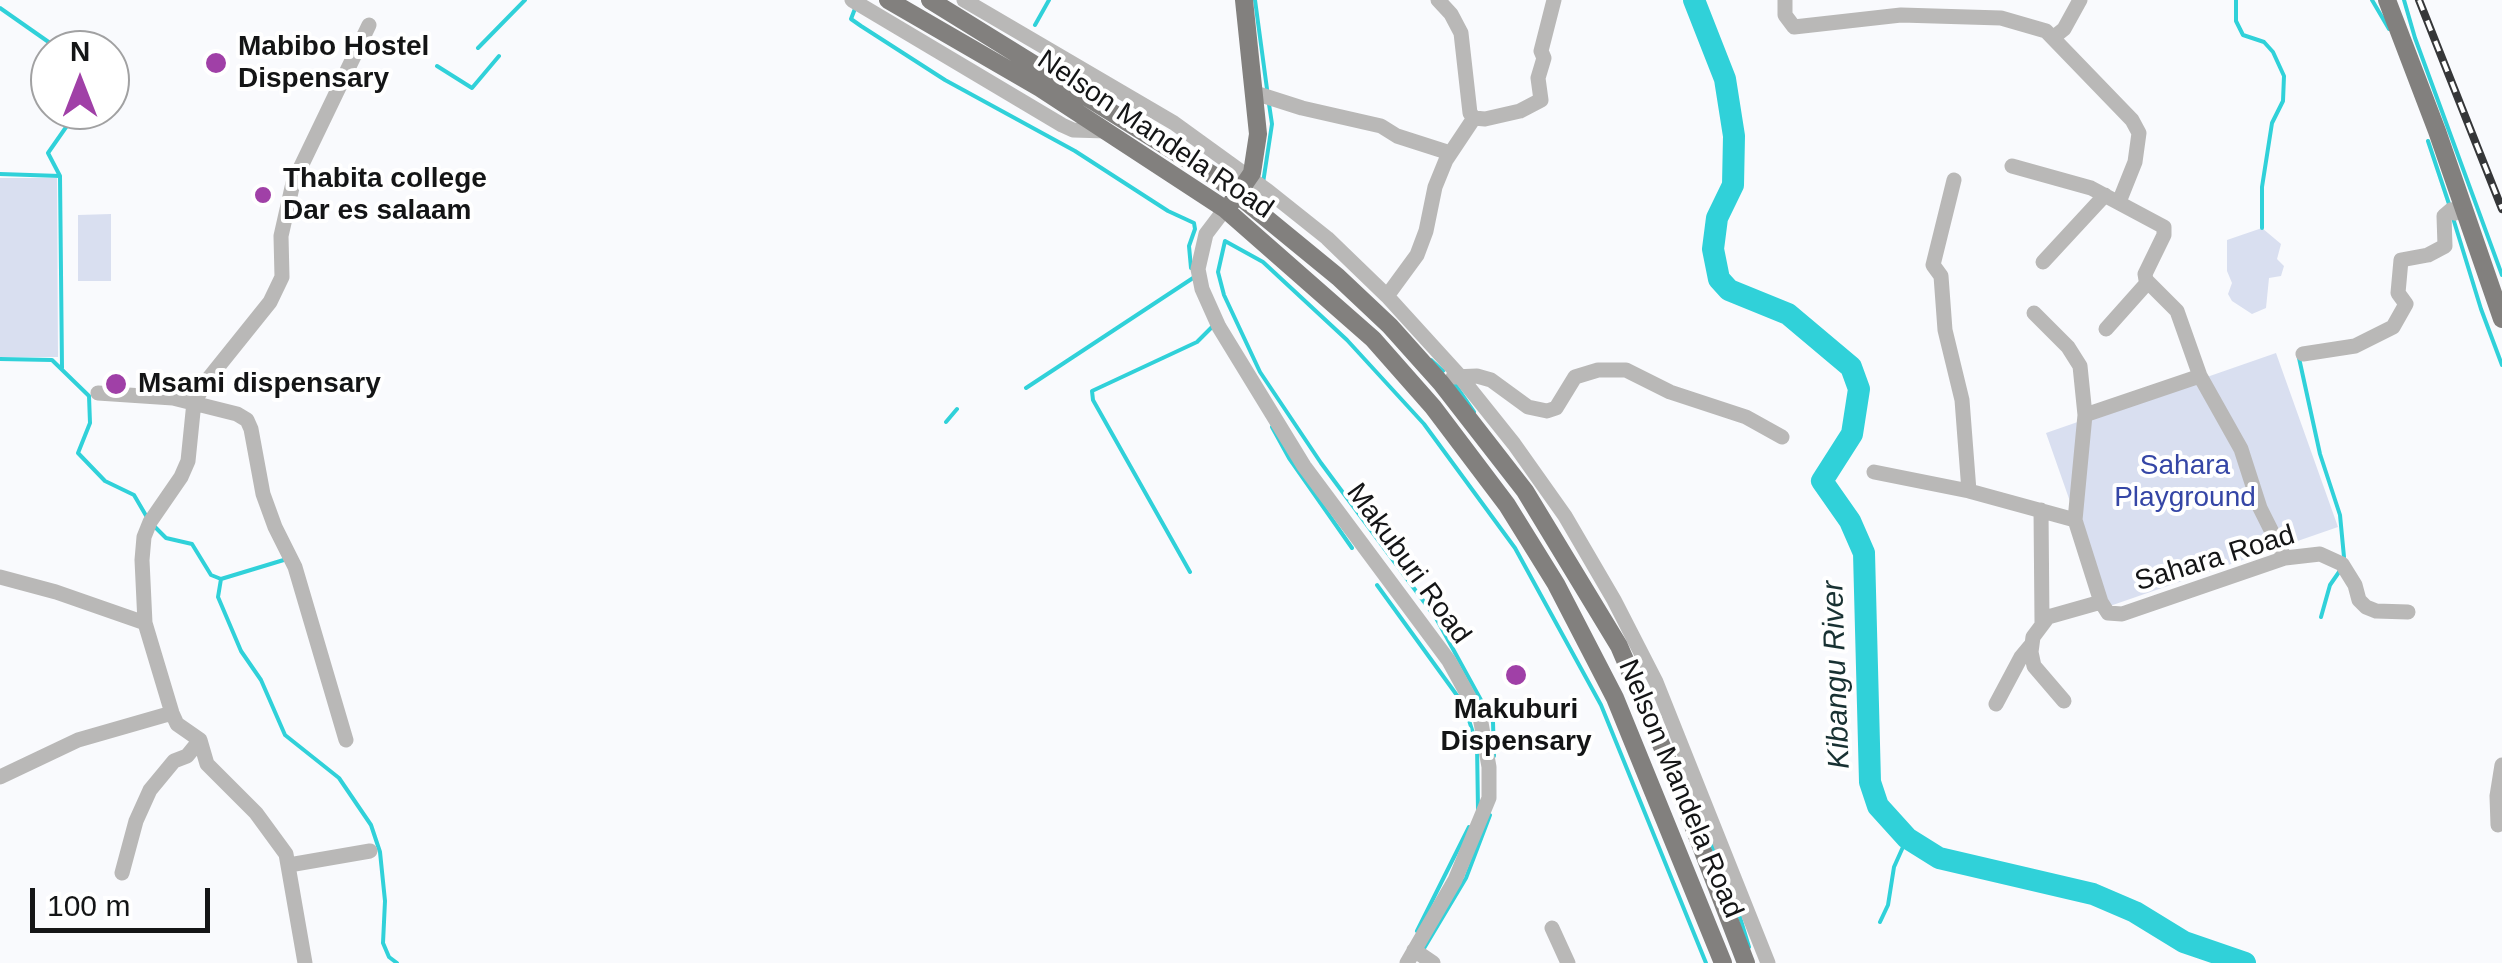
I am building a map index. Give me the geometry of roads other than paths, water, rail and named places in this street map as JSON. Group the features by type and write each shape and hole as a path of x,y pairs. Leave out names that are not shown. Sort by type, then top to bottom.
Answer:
{"main road":[{"name":"Nelson Mandela Road","path":"888,0 1107,131 1224,209 1373,339 1433,407 1507,506 1556,584 1615,698 1723,963"},
{"name":"Nelson Mandela Road","path":"930,0 1216,177 1338,277 1390,326 1441,383 1525,490 1619,646 1746,963"},
{"path":"1224,209 1239,196 1250,178 1257,145 1244,0"},
{"path":"2386,0 2438,131 2502,319"}],"street":[{"path":"852,0 1062,125 1073,130 1107,131"},
{"path":"964,0 1174,123 1250,178 1327,238 1458,374 1565,516 1614,600 1656,682 1768,963"},
{"path":"1438,0 1461,33 1468,104 1474,118"},
{"path":"1474,118 1520,111 1541,100 1538,78 1544,58 1540,52 1554,0"},
{"path":"1785,0 1787,22 1794,27 1901,15 2001,18 2037,26 2054,37 2139,132 2136,162 2112,198 2043,262"},
{"path":"1936,18 1937,0"},
{"path":"2054,37 2064,29 2080,0"},
{"path":"305,963 286,854 256,813 207,764 200,740 178,724 172,712 145,623 144,537 150,522 182,478 191,441 194,402 270,302 282,276 281,236 293,183 370,25"},
{"path":"1255,93 1381,126 1398,136 1450,153"},
{"path":"1387,296 1417,255 1435,187 1450,153 1474,118"},
{"path":"2012,166 2073,182 2164,227 2145,274 2147,283 2176,311 2200,376 2241,449 2260,508 2285,558"},
{"path":"1954,180 1933,265 1940,276 1945,330 1962,400 1969,490"},
{"path":"2303,354 2356,346 2393,327 2406,304 2398,293 2401,260 2428,255 2444,246 2444,216 2462,208"},
{"name":"Makuburi Road","path":"1224,209 1206,234 1198,268 1202,289 1219,327 1304,466 1450,661 1480,717 1489,766 1489,798 1455,880 1411,957"},
{"path":"2106,329 2147,283"},
{"name":"Sahara Road","path":"2034,313 2078,360 2086,415 2075,520 2100,602 2108,612 2122,614 2285,558 2320,554 2347,570 2366,607 2408,612"},
{"path":"1441,383 1458,374 1490,380 1528,406 1547,411 1556,408 1574,377 1598,370 1626,370 1670,392 1746,417 1782,437"},
{"path":"2086,415 2200,376"},
{"path":"98,393 194,402 247,420 264,494 274,526 296,567 346,740"},
{"path":"1874,472 1969,490 2075,520"},
{"path":"1996,704 2042,622 2041,510"},
{"path":"0,577 145,623"},
{"path":"2042,622 2062,611 2100,602"},
{"path":"2031,645 2034,666 2064,700"},
{"path":"0,777 78,740 172,712"},
{"path":"122,873 136,821 150,790 174,761 187,756 200,740"},
{"path":"2500,820 2497,796 2502,765"},
{"path":"289,866 370,851"},
{"path":"1552,928 1568,963"},
{"path":"1411,957 1433,963"}],"waterway":[{"path":"478,48 525,0"},
{"path":"1035,25 1049,0"},
{"path":"1255,0 1267,89"},
{"name":"Kibangu River","path":"1694,0 1725,79 1734,136 1733,185 1717,218 1713,249 1719,279 1729,290 1788,314 1851,367 1859,389 1852,434 1822,481 1850,521 1864,553 1870,782 1878,806 1907,838 1939,858 2093,894 2135,912 2184,942 2245,963"},
{"path":"2236,0 2236,21 2243,35 2264,42 2284,76 2283,101 2272,123 2262,187 2262,228"},
{"path":"2372,0 2389,29"},
{"path":"2404,0 2502,275"},
{"path":"856,6 851,19 945,80 1075,151 1168,211 1194,223 1189,246 1191,268"},
{"path":"0,8 31,30"},
{"path":"437,66 472,88 499,56"},
{"path":"1263,183 1272,124 1269,104"},
{"path":"62,368 60,176 48,153 64,130"},
{"path":"2428,141 2449,204"},
{"path":"0,174 60,176"},
{"path":"1259,192 1257,199 1267,208"},
{"path":"2453,218 2502,365"},
{"path":"1494,756 1493,722 1436,618 1321,463 1260,372 1224,295 1218,272 1225,241 1263,262 1347,340 1424,424 1515,548 1601,705 1706,963"},
{"path":"1026,388 1193,278"},
{"path":"1190,572 1093,400 1092,391 1197,342 1212,327"},
{"path":"2299,358 2320,454 2340,515 2344,557"},
{"path":"0,359 52,360 89,396 90,423 78,453 105,481 134,495 148,519"},
{"path":"1431,360 1443,371"},
{"path":"1454,383 1474,412"},
{"path":"946,422 957,409"},
{"path":"1272,427 1352,548"},
{"path":"154,526 166,538 192,544 211,575 221,579"},
{"path":"287,559 221,579 218,597 285,735 339,778 371,825 380,852 385,901 383,943 389,957 397,963"},
{"path":"2321,617 2330,585 2339,572"},
{"path":"1377,585 1464,705 1477,745 1478,810"},
{"path":"1423,950 1466,878 1490,815"},
{"path":"1699,817 1722,867"},
{"path":"1417,931 1469,827"},
{"path":"1880,922 1888,905 1894,867 1907,838"},
{"path":"1736,904 1749,947"}],"railway":[{"path":"2419,0 2502,209"}],"place":[{"name":"Mabibo Hostel Dispensary","path":"216,63"},
{"name":"Thabita college Dar es salaam","path":"263,195"},
{"name":"Msami dispensary","path":"116,384"},
{"name":"Makuburi Dispensary","path":"1516,675"}],"park label":[{"name":"Sahara Playground","path":"2185,482"}]}
